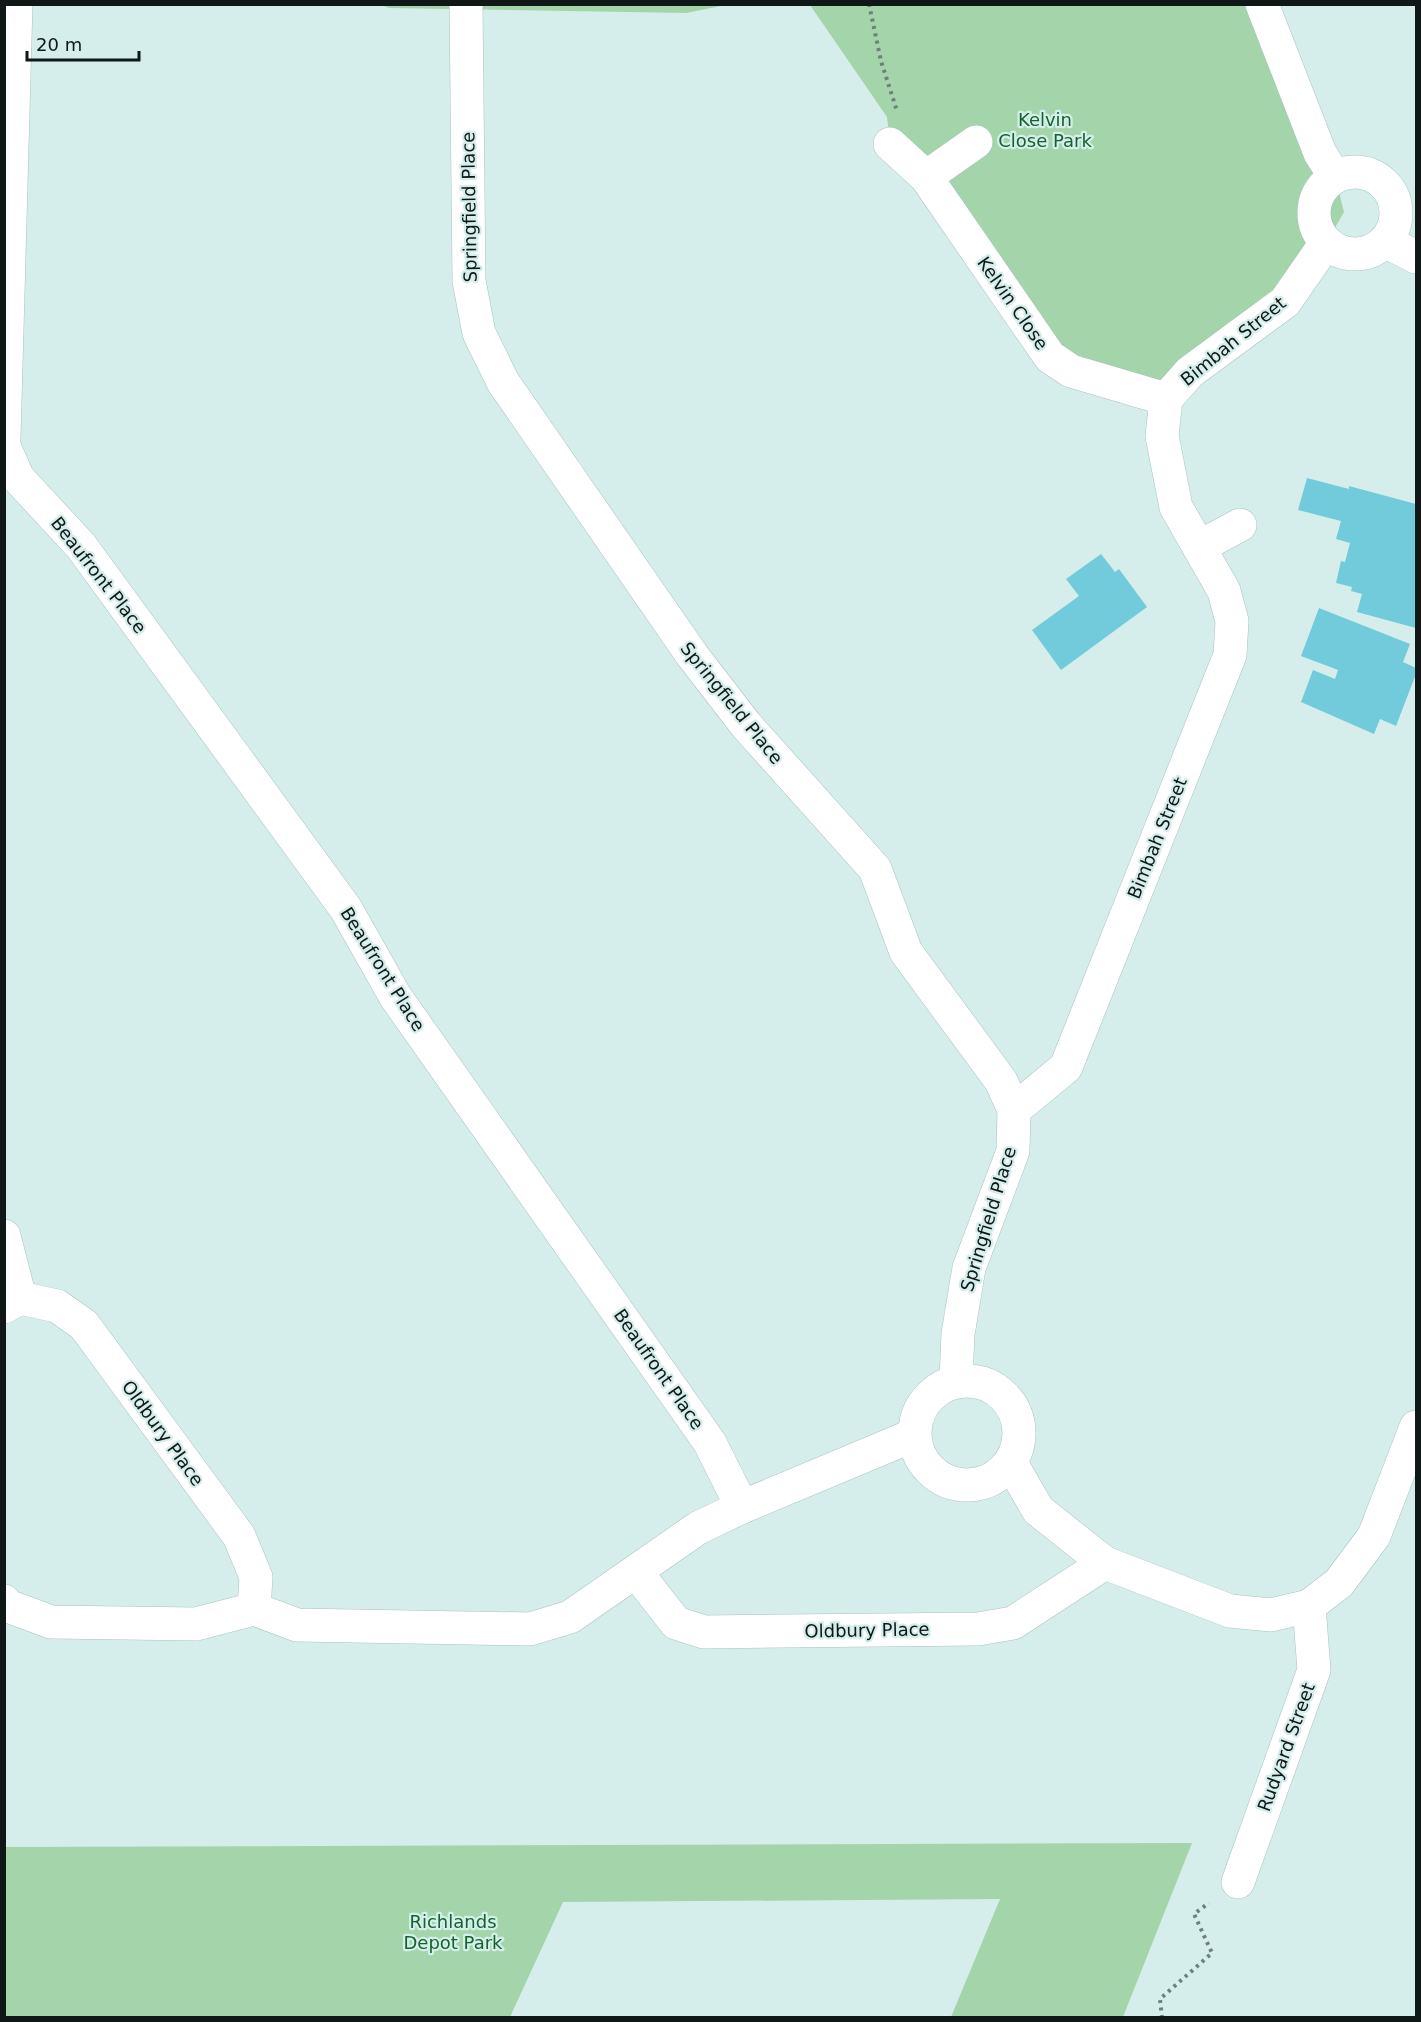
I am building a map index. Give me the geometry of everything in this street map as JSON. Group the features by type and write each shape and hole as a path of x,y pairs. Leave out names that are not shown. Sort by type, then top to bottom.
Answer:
{"street":[{"path":"4,438 16,4"},
{"name":"Springfield Place","path":"466,4 469,281 479,333 498,372 692,655 746,725 875,869 906,951 1001,1081 1014,1110 1013,1151 969,1268 958,1334 956,1381"},
{"path":"1262,4 1320,153 1335,177"},
{"path":"926,177 976,141"},
{"name":"Kelvin Close","path":"890,144 926,177 1050,357 1071,371 1166,399"},
{"path":"1352,171 1366,173 1381,181 1391,192 1396,205 1393,229 1385,241 1368,252 1354,254 1338,250 1326,243 1318,231 1314,217 1314,202 1325,183 1335,177 1352,171"},
{"path":"1385,241 1416,257"},
{"name":"Bimbah Street","path":"1014,1110 1066,1067 1230,655 1232,621 1224,591 1176,507 1162,436 1166,399 1190,372 1285,302 1326,243"},
{"name":"Beaufront Place","path":"4,446 18,478 81,546 346,909 395,996 710,1443 742,1507"},
{"path":"1198,547 1240,525"},
{"name":"Oldbury Place","path":"4,1236 12,1303 57,1306 84,1325 239,1536 256,1577 254,1609"},
{"path":"956,1381 977,1381 997,1389 1011,1404 1019,1423 1019,1444 1011,1464 994,1478 974,1485 952,1484 933,1473 919,1456 914,1435 916,1417 925,1400 939,1388 956,1381"},
{"path":"1011,1464 1038,1510 1105,1563 1230,1611 1271,1615 1309,1606 1339,1583 1374,1536 1416,1427"},
{"path":"6,1605 51,1622 196,1624 254,1609 297,1625 530,1629 570,1617 698,1528 742,1507 914,1435"},
{"name":"Oldbury Place","path":"636,1572 676,1623 704,1632 978,1629 1013,1623 1105,1563"},
{"name":"Rudyard Street","path":"1238,1882 1314,1670 1309,1606"}],"path":[{"path":"869,4 881,61 900,117 890,144"},
{"path":"1162,2018 1160,1999 1212,1953 1194,1914 1238,1882"}],"green space":[{"path":"382,5 726,5 686,13 389,8"},
{"name":"Kelvin Close Park","path":"810,5 1262,5 1335,177 1344,212 1326,243 1166,399 1071,371 890,144 887,117"},
{"name":"Richlands Depot Park","path":"1192,1843 1123,2017 951,2017 1000,1899 563,1902 510,2017 5,2017 5,1847"}],"building":[{"path":"1307,478 1349,489 1349,486 1416,504 1416,628 1357,612 1362,594 1351,591 1352,587 1336,583 1341,561 1345,562 1350,543 1336,539 1341,521 1298,510"},
{"path":"1101,554 1115,572 1119,569 1147,607 1061,670 1032,630 1079,596 1066,579"},
{"path":"1319,608 1410,644 1403,662 1416,668 1416,674 1396,726 1380,719 1374,734 1301,702 1313,670 1335,679 1338,670 1301,656"}]}
